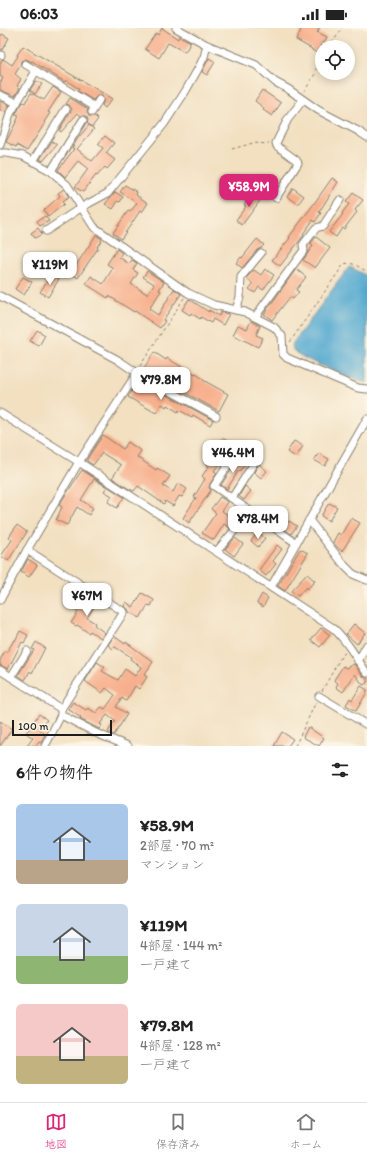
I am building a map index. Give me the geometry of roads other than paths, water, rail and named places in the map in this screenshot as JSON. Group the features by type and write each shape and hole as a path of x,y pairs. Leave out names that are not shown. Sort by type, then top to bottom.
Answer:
{"street":[{"path":"176,28 207,45 256,65 276,82 318,110 367,137"},
{"path":"46,231 82,207 108,193 164,124 198,69 204,57 207,45"},
{"path":"25,64 94,110 100,100"},
{"path":"0,145 10,114 36,71"},
{"path":"0,95 17,103"},
{"path":"276,198 298,164 296,160 276,145 288,119 302,98"},
{"path":"33,161 66,109"},
{"path":"51,171 83,120"},
{"path":"0,153 24,156 51,171 67,185 94,227 188,293 214,305 245,312 274,327 282,336 283,354 286,358 358,388 367,389"},
{"path":"256,317 304,250 303,245 316,228 323,226 340,200"},
{"path":"236,310 240,297 241,277 260,253"},
{"path":"0,296 118,360 137,373 216,416"},
{"path":"0,600 27,550 80,462 137,373"},
{"path":"0,413 80,462 333,628 344,638 367,673"},
{"path":"271,587 367,418"},
{"path":"223,443 236,453 254,463 232,498"},
{"path":"236,453 214,486 296,542"},
{"path":"308,520 345,566 353,574 367,580"},
{"path":"217,551 240,524"},
{"path":"27,550 124,612 61,712 46,746"},
{"path":"358,661 363,655 367,645"},
{"path":"11,677 27,651"},
{"path":"0,670 61,712 98,734 128,746"},
{"path":"318,696 367,725"}],"water":[{"path":"349,267 367,276 367,383 306,359 294,351 292,347 293,343"}]}
